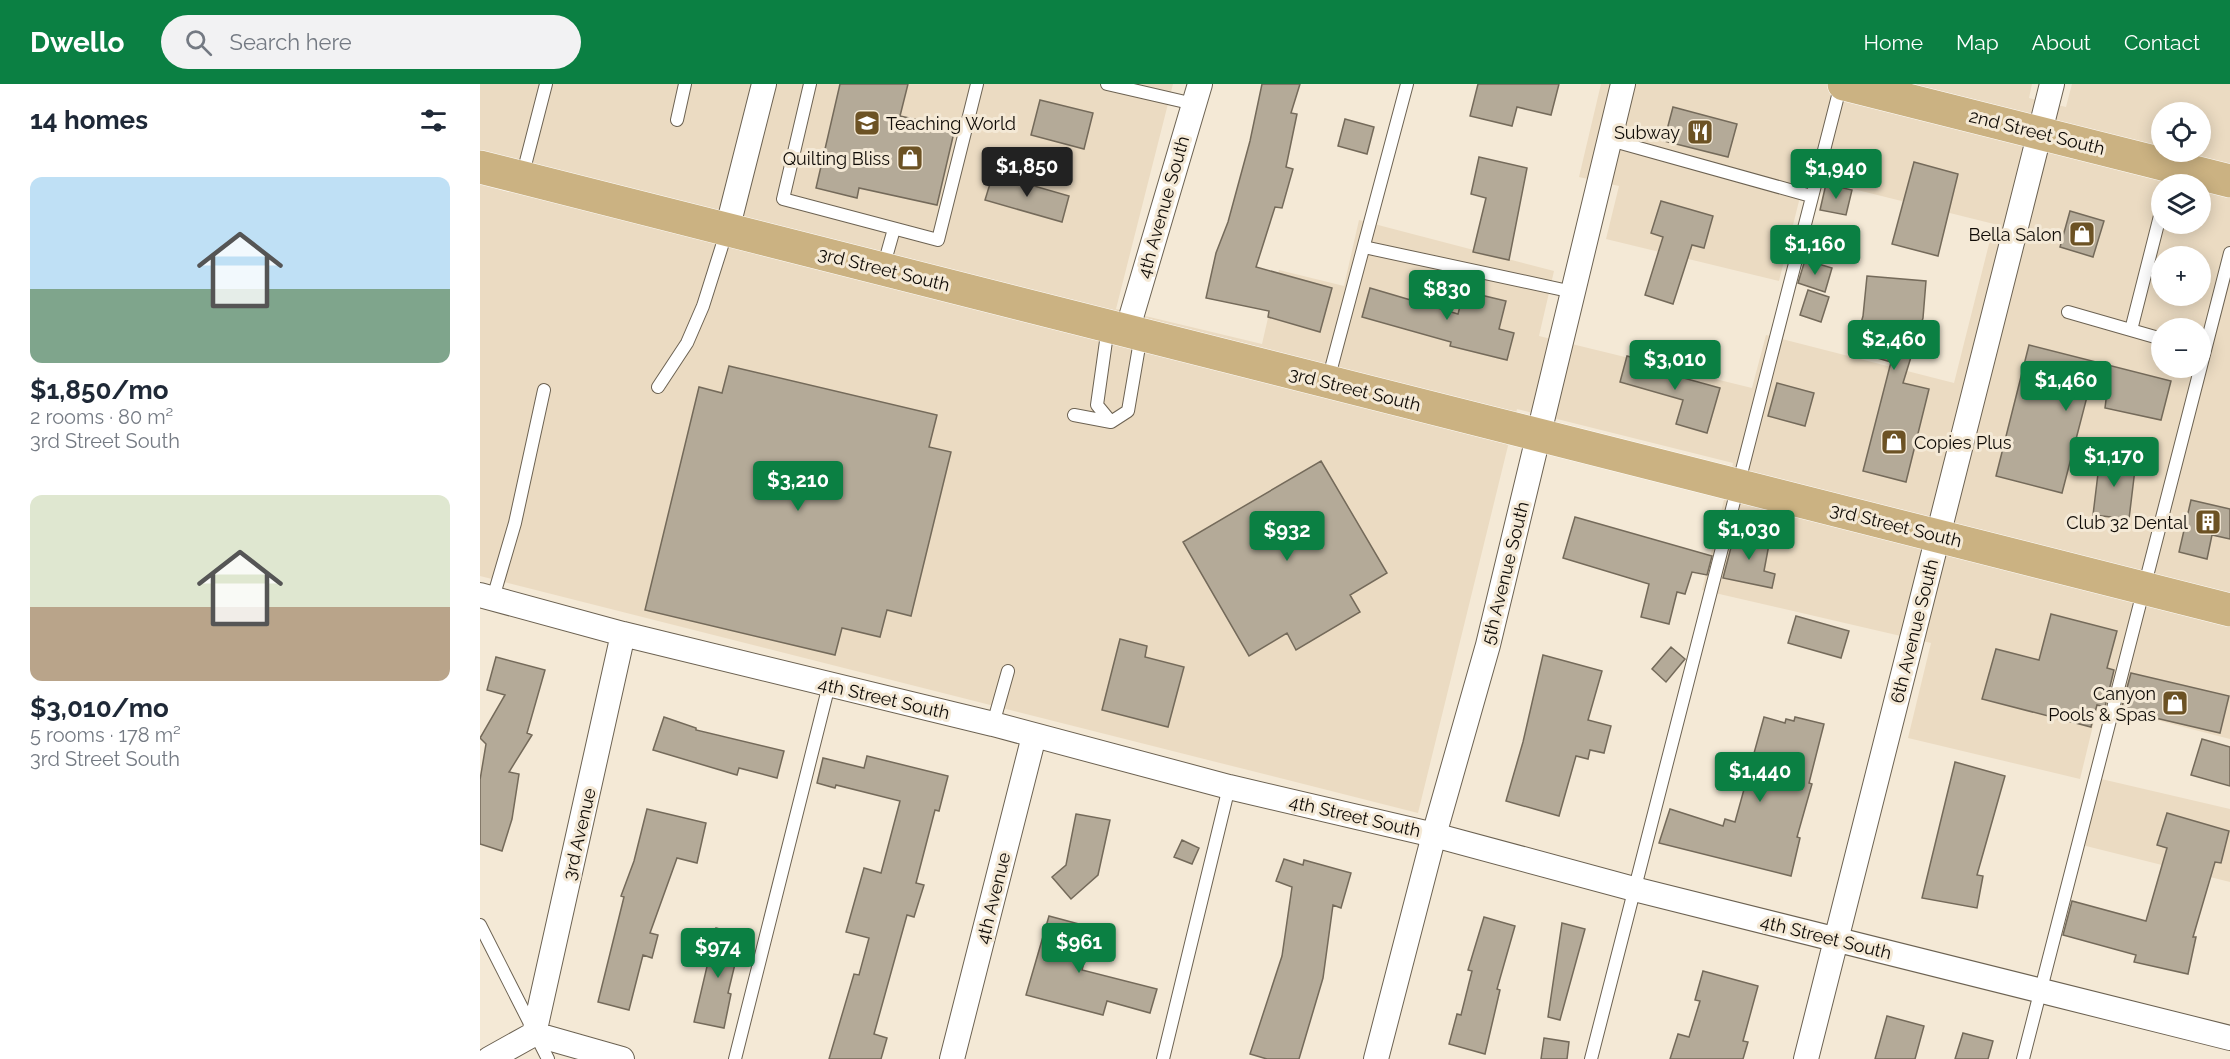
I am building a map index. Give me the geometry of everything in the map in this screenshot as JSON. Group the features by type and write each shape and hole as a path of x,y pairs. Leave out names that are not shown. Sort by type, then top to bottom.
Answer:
{"main road":[{"name":"2nd Street South","path":"1842,84 2039,133 2171,171 2230,181"},
{"name":"3rd Street South","path":"480,168 2230,610"}],"street":[{"path":"727,230 764,84"},
{"name":"5th Avenue South","path":"1376,1059 1434,835 1488,645 1623,84"},
{"name":"6th Avenue South","path":"1806,1059 2052,84"},
{"name":"4th Avenue South","path":"1125,330 1197,94"},
{"name":"4th Street South","path":"486,596 623,634 993,724 1229,787 1434,835 1634,889 2230,1038"},
{"name":"3rd Avenue","path":"534,1034 623,634"},
{"name":"4th Avenue","path":"952,1059 1034,736"},
{"path":"489,1059 534,1034 622,1059"}],"lane":[{"path":"522,178 546,84"},
{"path":"677,120 685,84"},
{"path":"810,84 783,199 938,240 977,84"},
{"path":"1107,84 1197,94"},
{"path":"1327,382 1407,84"},
{"path":"1591,1059 1811,196 1842,84"},
{"path":"1610,140 1811,196"},
{"path":"883,269 894,229"},
{"path":"658,387 687,343 703,306 727,230"},
{"path":"2131,330 2155,234"},
{"path":"1364,247 1573,292"},
{"path":"2211,322 2230,253"},
{"path":"2068,312 2151,336"},
{"path":"1111,422 1096,405 1125,330"},
{"path":"1074,415 1111,422 1128,411 1125,330"},
{"path":"2024,1059 2196,378"},
{"path":"486,596 515,522 544,390"},
{"path":"993,724 1008,671"},
{"path":"735,1059 830,685"},
{"path":"1163,1059 1229,787"},
{"path":"480,925 548,1059"}],"shaded area":[{"path":"480,84 1173,84 1116,309 1262,344 1279,270 1344,286 1359,220 1554,271 1539,336 1752,388 1766,335 1954,383 1994,224 1805,177 1779,281 1606,239 1619,186 1579,177 1601,84 2032,84 2029,98 2066,107 2072,84 2230,84 2230,739 2098,705 2080,779 1908,738 1931,643 1702,590 1733,463 1517,409 1418,813 480,576"},
{"path":"2097,778 2230,809 2230,882 2082,845"}],"building":[{"path":"840,84 908,84 900,116 955,128 937,205 859,188 857,198 816,188"},
{"path":"1262,84 1300,84 1291,113 1297,114 1286,167 1293,169 1282,208 1275,207 1256,267 1332,288 1320,332 1268,317 1269,311 1206,298 1216,253 1228,222 1250,141"},
{"path":"1478,84 1559,84 1551,115 1517,107 1512,126 1470,116"},
{"path":"1040,100 1093,113 1084,149 1031,135"},
{"name":"Subway","path":"1673,107 1737,124 1728,157 1664,141"},
{"path":"1345,119 1374,127 1367,154 1338,146"},
{"path":"1479,157 1527,168 1509,260 1473,252 1486,198 1471,194"},
{"path":"1914,162 1958,174 1938,256 1892,244"},
{"path":"993,174 1069,196 1062,222 985,200"},
{"path":"1826,184 1852,190 1846,215 1820,210"},
{"path":"1661,201 1713,216 1704,248 1692,245 1673,304 1645,295 1663,237 1651,233"},
{"name":"Bella Salon","path":"2070,211 2104,221 2093,257 2060,247"},
{"path":"1805,260 1832,268 1825,292 1798,283"},
{"path":"1867,276 1926,281 1923,318 1903,383 1929,389 1906,482 1863,471 1891,362 1853,351 1863,316"},
{"path":"1370,288 1458,314 1464,291 1506,301 1499,329 1514,333 1507,360 1450,346 1451,342 1362,317"},
{"path":"1808,290 1829,297 1821,322 1800,315"},
{"path":"2029,345 2151,376 2151,378 2171,381 2161,420 2105,408 2107,392 2089,389 2062,493 1996,476"},
{"path":"1627,356 1671,368 1669,374 1720,388 1707,433 1676,424 1683,400 1620,382"},
{"path":"729,366 937,415 929,447 951,452 911,616 887,610 880,637 842,628 835,655 645,610 699,387 722,393"},
{"path":"1777,383 1814,393 1805,426 1768,416"},
{"path":"2100,457 2136,461 2129,519 2093,515"},
{"path":"1321,461 1387,573 1350,595 1360,612 1296,650 1287,633 1249,656 1183,542"},
{"name":"Club 32 Dental","path":"2191,500 2230,509 2230,539 2212,535 2207,559 2179,552"},
{"path":"1575,517 1712,556 1707,575 1692,572 1685,594 1677,592 1669,624 1641,617 1649,584 1563,558"},
{"path":"1735,532 1770,539 1764,571 1775,574 1772,588 1723,578"},
{"path":"2051,614 2117,631 2107,668 2114,670 2105,707 2097,705 2091,727 1982,699 1996,649 2039,660"},
{"path":"1796,616 1849,631 1841,658 1788,643"},
{"path":"1120,639 1147,646 1145,657 1184,667 1168,727 1102,710"},
{"path":"1671,647 1685,659 1666,682 1652,669"},
{"path":"1543,655 1602,671 1588,720 1611,726 1604,753 1590,750 1588,759 1576,756 1559,816 1506,801 1523,742"},
{"path":"496,657 545,670 527,733 532,735 509,772 519,774 512,819 502,851 480,844 480,780 486,744 480,738 505,695 487,690"},
{"name":"Canyon Pools & Spas","path":"2131,673 2229,696 2220,733 2121,710"},
{"path":"664,717 696,728 696,730 784,751 777,778 739,768 737,775 653,750"},
{"path":"1764,717 1785,723 1786,719 1794,721 1795,717 1824,724 1809,783 1812,784 1797,837 1800,838 1791,876 1659,843 1670,809 1723,826 1725,819 1735,822"},
{"path":"2202,739 2230,747 2230,786 2191,775"},
{"path":"867,756 948,776 939,811 935,810 916,883 924,885 914,917 907,915 874,1034 887,1038 881,1059 829,1059 854,974 859,975 869,938 846,932 864,868 881,873 900,801 836,785 835,788 817,783 823,758 864,768"},
{"path":"1955,762 2005,776 1977,875 1983,876 1977,908 1922,898"},
{"path":"647,809 706,823 697,863 677,858 650,933 658,935 652,958 643,955 629,1010 598,1002 624,897 621,896 634,861"},
{"path":"2167,813 2229,831 2221,863 2215,862 2193,937 2196,937 2188,974 2134,962 2136,955 2063,935 2072,901 2146,921 2167,848 2157,845"},
{"path":"1076,814 1110,820 1098,875 1071,899 1052,877 1066,865"},
{"path":"1182,840 1199,848 1192,864 1174,857"},
{"path":"1284,859 1303,865 1304,860 1351,873 1341,908 1333,905 1323,978 1299,1059 1267,1059 1250,1054 1282,956 1292,887 1276,881"},
{"path":"1049,916 1094,928 1082,970 1157,989 1150,1013 1107,1001 1103,1015 1026,995"},
{"path":"1484,917 1515,926 1497,989 1500,990 1485,1054 1449,1044 1457,1014 1461,1015 1472,971 1468,970"},
{"path":"1562,923 1585,929 1560,1020 1548,1017"},
{"path":"716,928 742,935 728,993 731,994 724,1028 694,1022"},
{"path":"1703,971 1758,986 1743,1041 1748,1042 1743,1059 1670,1059 1678,1034 1689,1037 1700,1001 1695,1000"},
{"path":"1887,1016 1924,1026 1915,1059 1875,1059"},
{"path":"1963,1033 1993,1041 1988,1059 1955,1059"},
{"path":"1544,1038 1569,1042 1567,1059 1541,1059"}],"place":[{"name":"Teaching World","path":"867,123"},
{"name":"Subway","path":"1700,132"},
{"name":"Quilting Bliss","path":"910,158"},
{"name":"Bella Salon","path":"2082,234"},
{"name":"Copies Plus","path":"1894,442"},
{"name":"Club 32 Dental","path":"2208,522"},
{"name":"Canyon Pools & Spas","path":"2175,703"}]}
